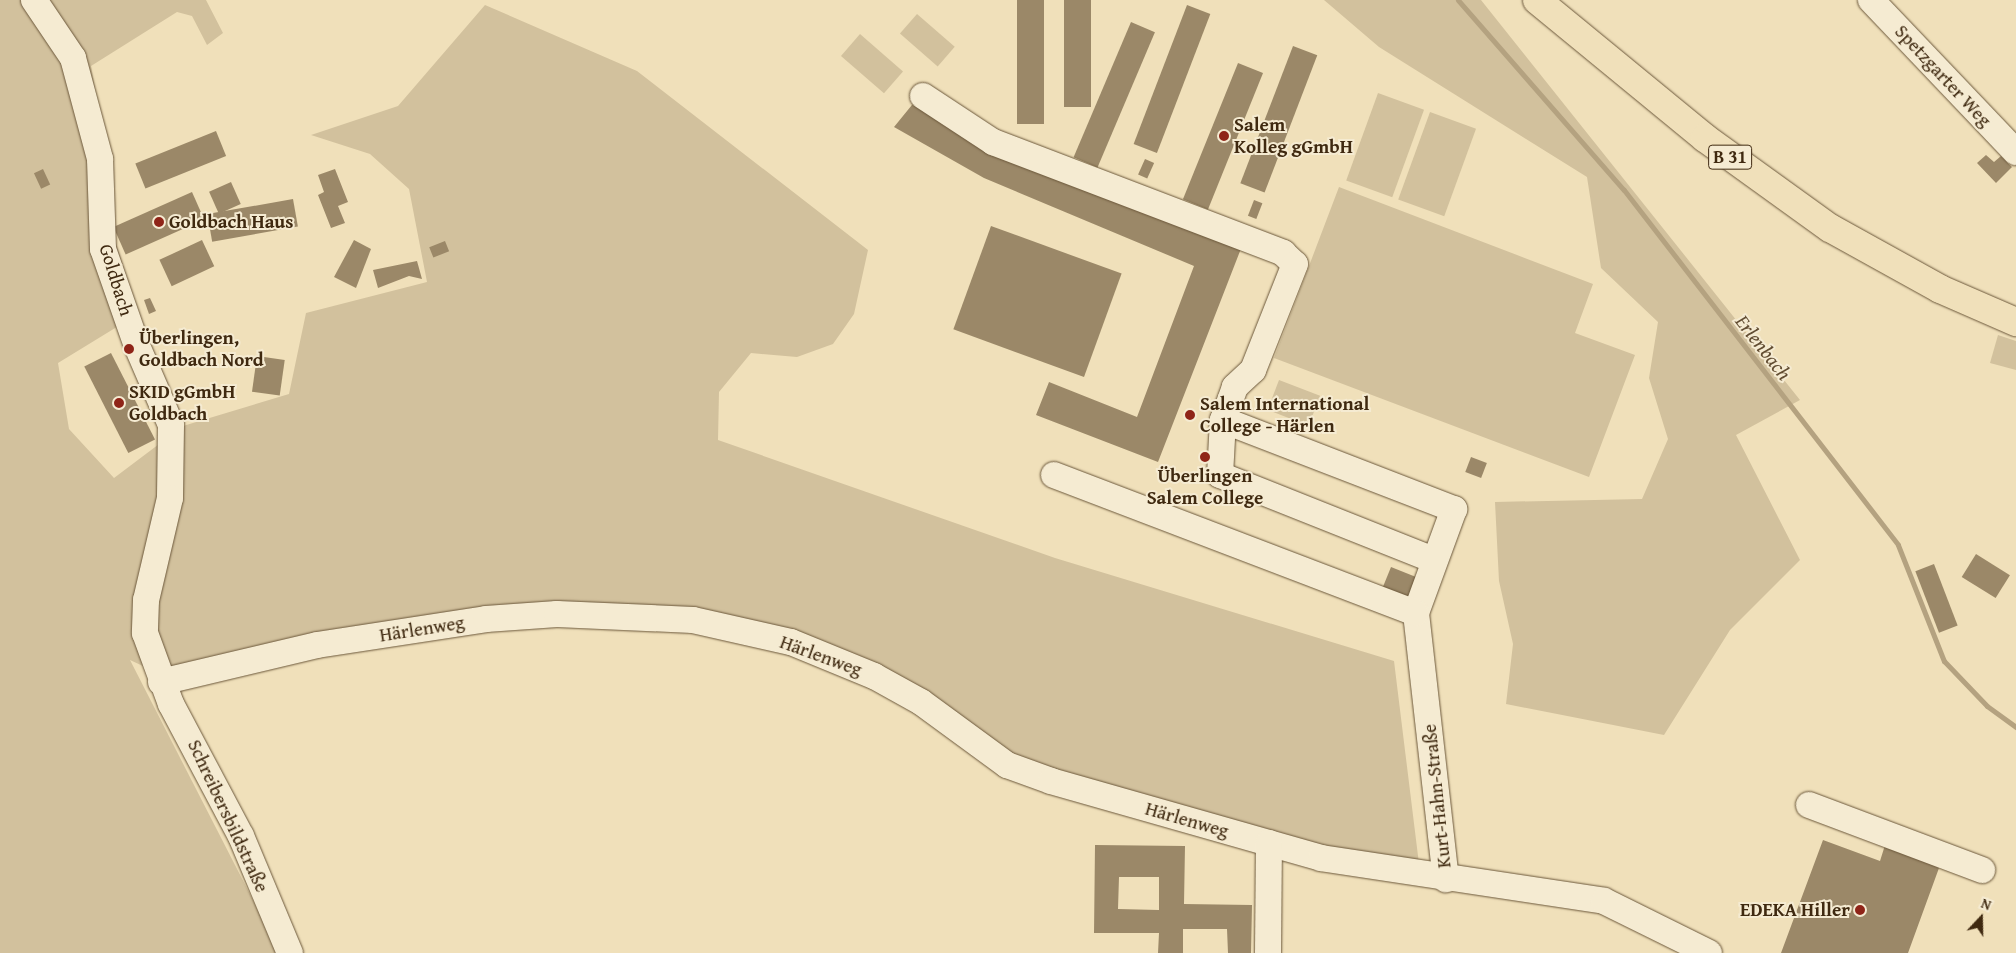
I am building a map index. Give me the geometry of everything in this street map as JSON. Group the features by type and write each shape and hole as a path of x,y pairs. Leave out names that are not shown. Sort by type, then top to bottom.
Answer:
{"main road":[{"name":"B 31","path":"1537,0 1705,138 1806,212 1914,276 2016,322"}],"street":[{"name":"Goldbach","path":"34,0 73,58 100,159 103,249 137,346 171,425 170,498 146,600 145,633 161,682"},
{"name":"Spetzgarter Weg","path":"1871,0 2016,152"},
{"path":"923,96 993,142 1283,253 1295,264 1253,370 1235,387 1223,420 1220,475 1434,560"},
{"name":"Kurt-Hahn-Straße","path":"1223,420 1454,509 1416,613 1446,879 1604,901 1709,953"},
{"path":"1054,475 1416,613"},
{"name":"Härlenweg","path":"161,682 317,646 486,619 557,614 693,620 791,642 874,676 921,702 1016,768 1321,858 1446,879"},
{"name":"Schreibersbildstraße","path":"161,682 237,827 290,953"},
{"path":"1809,805 1982,870"},
{"path":"1268,953 1269,843"}],"shaded area":[{"path":"0,0 206,0 223,33 207,45 192,16 177,12 91,66 105,144 112,230 138,314 58,363 69,429 114,478 183,426 289,394 306,313 427,282 409,189 370,154 311,135 398,106 485,5 637,71 868,250 854,314 833,344 797,357 751,353 719,392 718,440 1055,558 1394,661 1419,864 1307,844 1031,767 798,634 531,607 160,674 130,660 280,953 0,953"},
{"path":"1324,0 1481,0 1800,400 1736,435 1800,560 1730,630 1664,735 1506,704 1513,644 1499,581 1495,502 1642,499 1668,439 1649,378 1658,322 1601,268 1587,177 1379,47"},
{"path":"917,14 955,47 938,66 900,34"},
{"path":"860,34 903,71 884,93 841,56"},
{"path":"1378,93 1424,110 1392,197 1346,180"},
{"path":"1430,112 1476,129 1444,216 1398,199"},
{"path":"1339,187 1593,284 1575,333 1635,355 1589,477 1274,358"},
{"path":"1998,335 2016,341 2016,370 1990,363"},
{"path":"1279,380 1320,396 1309,426 1268,410"}],"building":[{"path":"1017,0 1044,0 1044,124 1017,124"},
{"path":"1064,0 1091,0 1091,107 1064,107"},
{"path":"1187,5 1210,14 1157,153 1134,144"},
{"path":"1131,22 1155,32 1097,167 1074,157"},
{"name":"Salem Kolleg gGmbH","path":"1293,46 1317,55 1265,193 1240,183"},
{"name":"Salem Kolleg gGmbH","path":"1238,63 1263,73 1208,209 1183,199"},
{"path":"916,100 1242,246 1158,462 1036,415 1049,382 1137,417 1194,266 984,178 894,127"},
{"path":"216,131 226,156 145,189 135,164"},
{"path":"1986,155 1994,162 2001,156 2012,167 1996,183 1977,163"},
{"path":"1145,159 1154,163 1147,179 1138,175"},
{"path":"43,169 50,184 41,189 34,173"},
{"path":"335,169 348,202 338,206 345,223 331,228 318,195 324,192 318,175"},
{"path":"231,182 241,204 219,214 209,192"},
{"name":"Goldbach Haus","path":"192,192 204,219 126,254 113,227"},
{"path":"293,199 298,227 212,242 207,214"},
{"path":"1254,200 1262,203 1256,219 1248,216"},
{"path":"991,226 1122,274 1084,377 953,329"},
{"path":"202,240 214,266 172,286 159,260"},
{"path":"354,240 371,249 356,288 334,277"},
{"path":"445,241 449,251 433,258 429,247"},
{"path":"417,261 422,279 409,276 378,288 373,270"},
{"path":"150,298 156,311 149,314 144,300"},
{"name":"SKID gGmbH Goldbach","path":"111,353 155,439 128,453 84,367"},
{"path":"257,356 285,360 280,396 252,392"},
{"path":"1471,457 1487,463 1481,478 1465,472"},
{"path":"1976,554 2010,575 1996,598 1962,577"},
{"path":"1934,564 1958,626 1939,633 1915,571"},
{"path":"1391,567 1418,578 1407,606 1380,595"},
{"name":"EDEKA Hiller","path":"1823,840 1880,861 1886,842 1939,868 1908,953 1781,953"},
{"path":"1095,845 1185,846 1184,904 1252,905 1251,953 1228,953 1227,929 1183,929 1183,953 1158,953 1159,933 1094,933","holes":["1119,877 1159,877 1159,910 1118,909"]}],"waterway":[{"name":"Erlenbach","path":"1458,0 1624,190 1898,545 1944,661 1987,706 2016,727"}],"place":[{"name":"Salem Kolleg gGmbH","path":"1224,136"},
{"name":"Goldbach Haus","path":"159,222"},
{"name":"Überlingen, Goldbach Nord","path":"129,349"},
{"name":"SKID gGmbH Goldbach","path":"119,403"},
{"name":"Salem International College - Härlen","path":"1190,415"},
{"name":"Überlingen Salem College","path":"1205,457"},
{"name":"EDEKA Hiller","path":"1860,910"}]}
